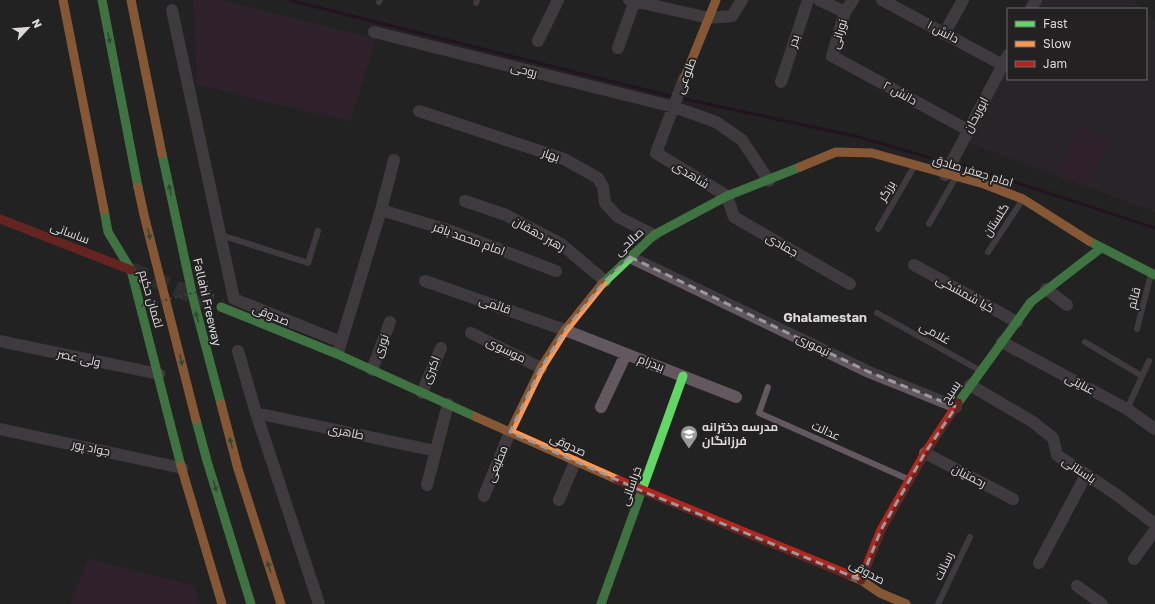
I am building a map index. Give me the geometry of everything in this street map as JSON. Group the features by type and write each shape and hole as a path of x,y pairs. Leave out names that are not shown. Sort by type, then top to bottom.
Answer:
{"main road":[{"name":"لقمان حکیم","path":"63,0 108,232 131,270 182,468 222,604"},
{"path":"102,0 144,215 207,461 251,604"},
{"name":"Fallahi Freeway","path":"131,0 146,78 194,302 238,469 281,604"},
{"name":"طلوعی","path":"684,79 716,0"},
{"name":"صالحی","path":"510,432 541,368 565,330 605,280 654,235 727,196 769,181 836,152"},
{"name":"امام جعفر صادق","path":"836,152 872,153 984,184 1022,199 1101,248 1153,274"},
{"name":"ساسانی","path":"0,219 131,270"},
{"name":"بسیح","path":"861,580 881,530 925,453 970,385 982,371 1031,302 1101,248"},
{"name":"صدوقی","path":"221,307 337,354 642,491 861,580 880,593 906,604"},
{"name":"خراسانی","path":"601,604 683,376"},
{"path":"879,604 880,593"}],"street":[{"path":"538,41 558,0"},
{"path":"618,48 633,1 709,18 732,16 742,0"},
{"name":"بدر","path":"781,82 808,0"},
{"name":"نورانی","path":"819,0 845,12"},
{"name":"نورانی","path":"832,56 845,12 853,0"},
{"name":"دانش ۱","path":"882,0 904,5 944,34 1005,60"},
{"path":"944,34 963,0"},
{"path":"172,10 234,299 341,342"},
{"name":"روحی","path":"374,32 674,107 716,122 742,140 769,181"},
{"name":"دانش ۲","path":"832,56 968,130"},
{"name":"ابوریحان","path":"951,176 968,130 1005,60"},
{"name":"طلوعی","path":"656,153 684,79"},
{"name":"بهار","path":"419,111 564,159 598,178 603,187 605,203 618,218 654,235"},
{"name":"شاهدی","path":"656,153 727,196"},
{"path":"337,354 381,210 394,160"},
{"name":"جمادی","path":"727,196 734,217 850,284"},
{"name":"رهبر دهقان","path":"465,201 506,216 561,244 605,280"},
{"name":"امام محمد باقر","path":"381,210 451,232 556,272"},
{"name":"تیموری","path":"630,257 869,372 956,407"},
{"name":"کیا شمشکی","path":"914,266 1016,322"},
{"name":"قائمی","path":"424,281 565,330"},
{"path":"1046,289 1067,305"},
{"name":"نوری","path":"372,370 390,322"},
{"name":"بیدرام","path":"565,330 736,397"},
{"name":"موسوی","path":"471,333 541,368"},
{"name":"ولی عصر","path":"0,341 159,374"},
{"name":"عنایتی","path":"1002,342 1127,409 1155,429"},
{"name":"اکبری","path":"422,393 441,348"},
{"path":"238,351 256,413 319,604"},
{"path":"601,407 626,354"},
{"name":"باستانی","path":"970,385 1043,430 1053,438 1058,455 1117,495 1155,524"},
{"path":"428,485 448,404"},
{"name":"طاهری","path":"256,413 436,452"},
{"name":"جواد پور","path":"0,429 182,468"},
{"name":"مطیعی","path":"484,496 510,432"},
{"name":"رحمتیان","path":"925,453 1013,499"},
{"path":"559,500 575,462"},
{"path":"1039,563 1086,475"},
{"path":"1134,559 1155,530"},
{"path":"1077,586 1102,604"}],"lane":[{"name":"برزگر","path":"878,228 915,165"},
{"path":"929,224 951,176"},
{"name":"گلستان","path":"988,252 1022,199"},
{"path":"220,235 308,263 318,231"},
{"name":"قائم","path":"1137,329 1153,274"},
{"name":"غلامی","path":"877,313 982,371"},
{"path":"1085,342 1142,376"},
{"path":"1127,409 1149,361"},
{"name":"عدالت","path":"768,387 759,413 910,480"},
{"name":"رسالت","path":"938,604 970,537"}],"path":[{"path":"141,306 209,288 204,267"}],"highlighted area":[{"path":"630,257 869,372 956,407 925,453 881,530 861,580 642,491 510,432 541,368 565,330 605,281"}],"shaded area":[{"path":"193,0 220,0 376,39 350,121 197,85"},
{"path":"1042,0 1134,0 1142,8 1038,8"},
{"path":"1147,13 1155,21 1155,212 968,143 1007,67 1007,80 1147,80"},
{"path":"1081,125 1111,141 1087,187 1057,170"},
{"path":"88,559 194,585 200,604 70,604"}],"waterway":[{"path":"289,0 674,97"},
{"path":"680,98 859,137 931,158"},
{"path":"963,165 1155,228"}],"tunnel":[{"path":"131,270 221,307"}],"traffic: fast":[{"path":"102,0 138,187"},
{"path":"162,154 194,302 221,404"},
{"path":"602,284 654,235 727,196 800,167"},
{"path":"104,210 108,232 131,270 181,466"},
{"path":"1089,241 1155,275"},
{"path":"958,403 1031,302 1101,248"},
{"path":"221,307 337,354 476,417"},
{"path":"601,604 683,376"},
{"path":"196,420 207,461 251,604"}],"traffic: slow":[{"path":"63,0 104,210"},
{"path":"131,0 162,154"},
{"path":"684,79 716,0"},
{"path":"800,167 836,152 872,153 984,184 1023,199 1089,241"},
{"path":"138,187 196,420"},
{"path":"510,432 541,368 565,330 602,284"},
{"path":"221,404 238,469 281,604"},
{"path":"476,417 618,480"},
{"path":"181,466 222,604"},
{"path":"849,575 861,580 880,593 906,604"}],"traffic: jam":[{"path":"0,219 131,270"},
{"path":"861,580 881,530 925,453 958,403"},
{"path":"618,480 849,575"}],"place":[{"name":"مدرسه دخترانه فرزانگان","path":"689,449"}],"district":[{"name":"Ghalamestan","path":"825,317"}]}
